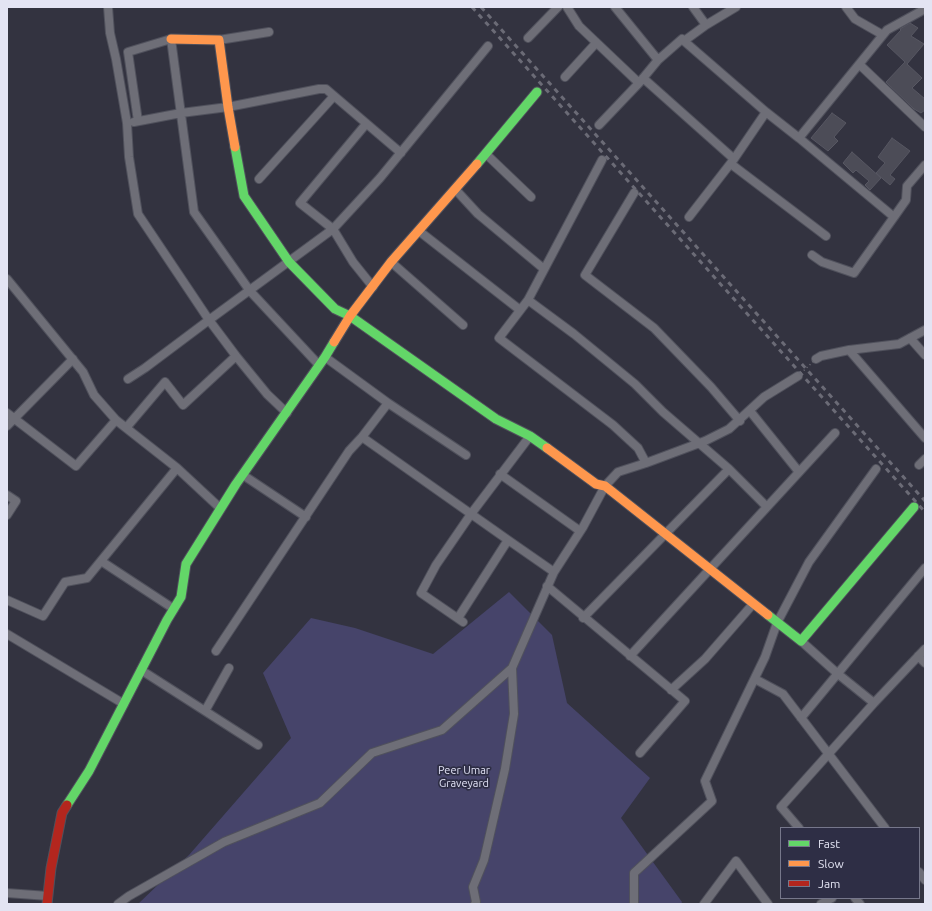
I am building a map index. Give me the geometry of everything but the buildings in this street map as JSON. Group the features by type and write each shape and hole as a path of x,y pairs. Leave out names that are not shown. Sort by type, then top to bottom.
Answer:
{"street":[{"path":"108,7 110,33 127,123 129,157 138,214 209,320 267,394 287,413"},
{"path":"528,38 558,7"},
{"path":"567,7 579,26 596,43 733,161 826,236"},
{"path":"614,7 658,60"},
{"path":"693,7 706,25"},
{"path":"599,125 641,81 658,60 682,39 684,41 706,25 736,7"},
{"path":"846,7 854,19 883,35"},
{"path":"799,138 887,30 925,9"},
{"path":"138,121 128,52 171,39 219,40 269,32"},
{"path":"171,39 194,212 250,290 319,365"},
{"path":"219,40 228,107 244,196 289,262 335,309 350,316 496,419 530,436 596,484 605,486 801,641 838,674 874,703"},
{"path":"684,41 766,112 894,217"},
{"path":"565,77 596,43"},
{"path":"128,379 333,230 401,153 488,46"},
{"path":"860,64 925,127"},
{"path":"127,123 181,113 228,107 319,89 326,89 401,153"},
{"path":"7,893 48,900 51,868 62,813 89,771 167,620 181,597 186,564 220,508 325,357 350,316 391,262 486,154 537,92"},
{"path":"259,179 334,96"},
{"path":"689,217 733,161 766,112"},
{"path":"366,124 300,203 333,230 353,262 373,287"},
{"path":"486,154 530,197"},
{"path":"602,160 528,300 499,338 613,425 638,448 646,464"},
{"path":"812,255 822,262 854,273 906,200 907,186 925,165"},
{"path":"454,189 478,214 544,268"},
{"path":"634,193 585,275 654,328 711,387 740,420"},
{"path":"419,231 520,310"},
{"path":"391,262 463,325"},
{"path":"7,278 83,372 94,395 116,420 177,468 220,508"},
{"path":"528,300 574,334 635,384 663,412 729,470 766,507"},
{"path":"816,359 821,356 849,350 899,344 925,330"},
{"path":"910,338 925,355"},
{"path":"849,350 925,438"},
{"path":"126,428 165,382 183,405 236,356"},
{"path":"325,357 388,403 466,455"},
{"path":"7,426 73,359"},
{"path":"118,904 129,896 224,842 320,803 372,753 442,730 512,668 554,572 580,531 605,486 618,472 646,464 698,444 729,429 764,397 798,376"},
{"path":"216,651 349,452 388,403"},
{"path":"750,411 799,472"},
{"path":"7,413 76,466 116,420"},
{"path":"630,656 835,433"},
{"path":"508,540 461,620 421,593 436,564 500,474 530,436"},
{"path":"362,437 554,572"},
{"path":"7,600 43,616 65,582 87,578 177,468"},
{"path":"634,904 634,873 712,801 705,781 755,679 765,657 777,623 810,562 876,469"},
{"path":"583,618 729,470"},
{"path":"500,474 580,531"},
{"path":"243,475 306,517"},
{"path":"7,495 16,500 7,515"},
{"path":"801,641 914,507"},
{"path":"101,561 174,609"},
{"path":"801,718 925,568"},
{"path":"547,586 583,618 685,701 640,753"},
{"path":"671,690 705,659 753,604"},
{"path":"7,634 124,704"},
{"path":"798,827 781,807 874,703 925,649"},
{"path":"918,656 925,663"},
{"path":"204,711 229,668"},
{"path":"474,904 476,902 474,887 484,860 502,784 514,714 512,668"},
{"path":"141,670 258,745"},
{"path":"755,679 784,694 884,827"},
{"path":"704,904 736,861 768,904"},
{"path":"821,904 830,899"}],"path":[{"path":"798,376 816,359"}],"green space":[{"name":"Peer Umar Graveyard","path":"509,592 552,635 567,703 650,778 621,818 682,902 681,904 138,904 189,855 291,738 263,673 311,618 355,628 433,654"}],"railway":[{"path":"472,7 925,512"},
{"path":"481,7 925,501"}],"traffic: fast":[{"path":"477,164 537,92"},
{"path":"235,147 244,196 289,262 335,309 350,316 496,419 530,436 547,448"},
{"path":"67,805 89,771 167,620 181,597 186,564 236,484 334,342"},
{"path":"768,615 801,641 914,507"}],"traffic: slow":[{"path":"171,39 219,40 235,147"},
{"path":"334,342 350,316 391,262 477,164"},
{"path":"547,448 596,484 605,486 768,615"}],"traffic: jam":[{"path":"47,904 51,868 62,813 67,805"}]}
